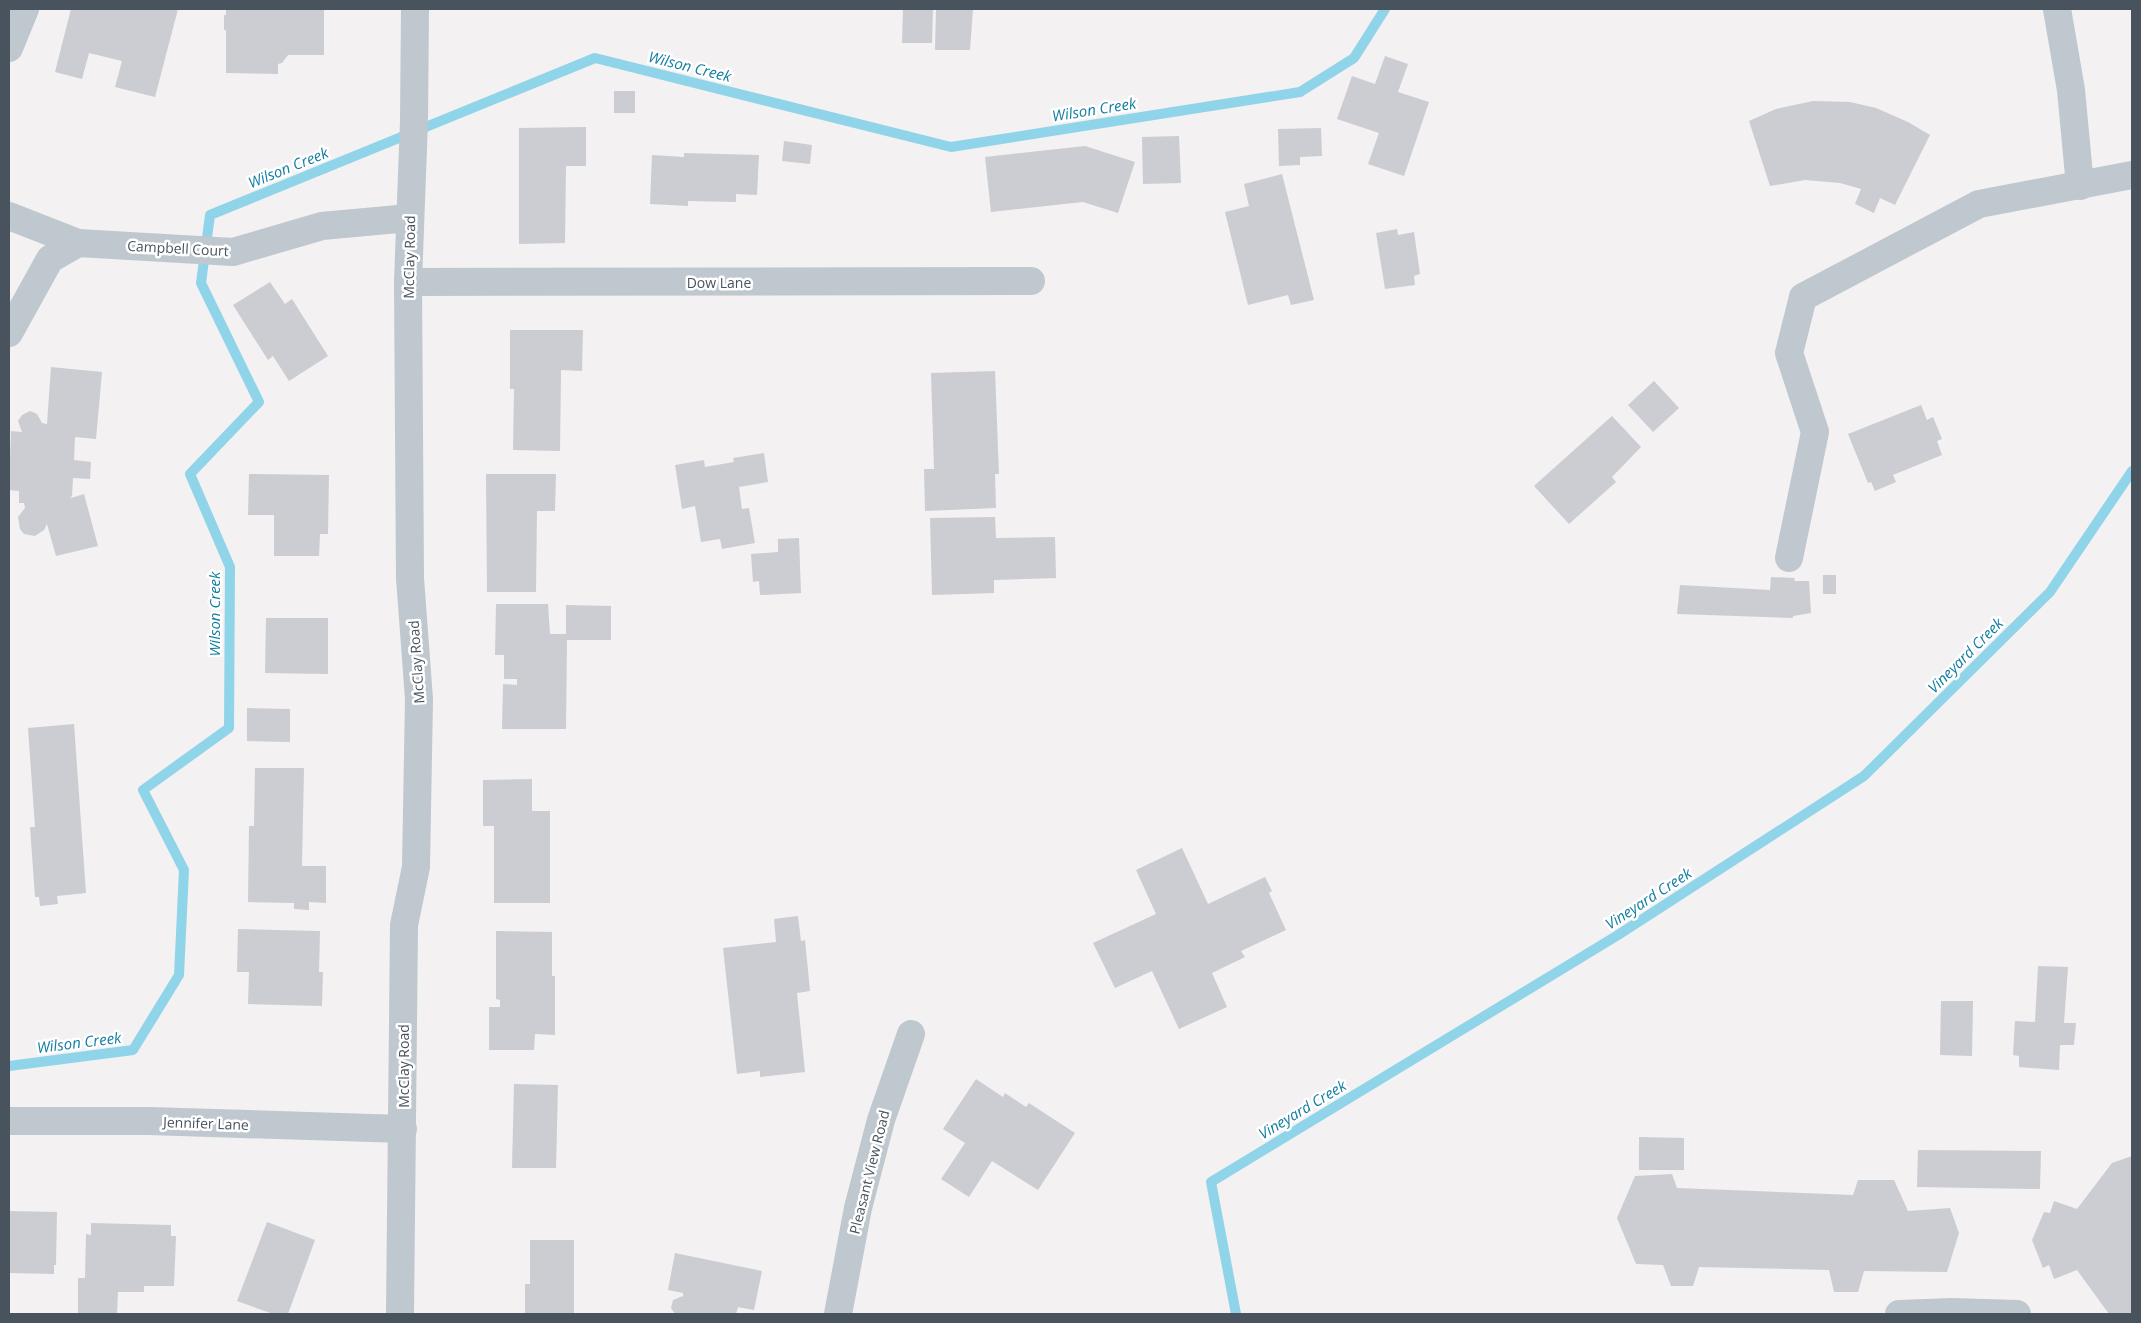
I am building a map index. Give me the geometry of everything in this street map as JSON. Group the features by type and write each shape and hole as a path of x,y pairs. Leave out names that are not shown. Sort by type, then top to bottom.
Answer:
{"street":[{"path":"9,48 24,9"},
{"name":"McClay Road","path":"400,1314 404,925 416,867 419,699 410,578 408,282 414,121 415,9"},
{"path":"2057,9 2071,90 2080,186"},
{"path":"1789,558 1815,432 1789,352 1803,297 1979,204 2132,175"},
{"name":"Campbell Court","path":"9,216 78,243 233,252 322,226 409,218"},
{"path":"9,333 50,259 78,243"},
{"name":"Dow Lane","path":"408,282 1031,281"},
{"name":"Pleasant View Road","path":"838,1314 858,1208 881,1120 912,1034"},
{"name":"Jennifer Lane","path":"9,1121 149,1121 403,1129"},
{"path":"1899,1314 1952,1312 2017,1314"}],"building":[{"path":"71,9 178,9 155,97 115,87 122,61 89,53 82,79 55,72"},
{"path":"226,9 324,9 324,55 288,55 282,63 278,64 278,74 226,73 224,15 226,15"},
{"path":"903,9 933,9 932,43 902,43"},
{"path":"936,9 973,9 970,50 935,50"},
{"path":"1385,56 1408,64 1398,92 1429,102 1404,176 1368,164 1379,133 1337,119 1352,76 1375,84"},
{"path":"614,91 635,91 635,113 614,113"},
{"path":"1813,101 1850,102 1876,108 1908,122 1930,135 1895,205 1880,198 1874,213 1855,204 1861,189 1840,183 1805,180 1770,186 1749,121 1776,109"},
{"path":"586,127 586,166 566,166 565,243 519,244 519,128"},
{"path":"1321,128 1322,156 1300,157 1300,165 1279,166 1278,129"},
{"path":"1179,136 1181,183 1143,184 1142,137"},
{"path":"784,141 812,145 810,164 782,161"},
{"path":"1085,146 1135,162 1118,213 1083,202 991,212 985,157"},
{"path":"684,153 759,155 757,195 736,194 736,202 688,201 688,206 650,204 652,155 684,157"},
{"path":"1282,174 1314,300 1291,305 1288,295 1248,305 1225,212 1249,206 1244,184"},
{"path":"1397,229 1398,235 1414,232 1420,274 1414,276 1415,285 1385,289 1376,233"},
{"path":"270,282 285,304 292,299 328,356 289,381 273,356 268,360 233,305"},
{"path":"510,330 583,330 582,371 561,370 560,451 513,450 514,389 510,389"},
{"path":"51,367 102,372 96,439 75,437 74,460 91,462 90,479 73,478 72,497 70,496 71,498 84,494 98,546 56,556 47,524 44,530 35,536 24,534 20,529 18,517 25,508 24,503 19,503 19,491 9,490 11,431 22,432 18,421 22,415 30,411 37,414 42,423 47,424"},
{"path":"995,371 999,474 995,474 996,508 925,511 924,469 934,469 931,373"},
{"path":"1654,381 1679,408 1653,432 1628,405"},
{"path":"1921,405 1927,420 1933,417 1942,439 1937,441 1942,455 1893,475 1896,482 1875,491 1871,482 1868,483 1848,434"},
{"path":"1612,416 1641,447 1612,477 1616,482 1569,524 1534,486"},
{"path":"764,453 768,482 739,487 742,509 749,508 755,543 722,549 720,539 701,542 695,506 682,509 675,465 704,460 705,467 734,462 733,458"},
{"path":"249,474 329,475 328,534 320,534 319,556 274,556 274,515 248,515"},
{"path":"486,474 556,474 555,511 537,511 536,592 487,592"},
{"path":"995,517 996,538 1055,537 1056,578 994,580 994,593 932,595 930,518"},
{"path":"799,538 801,593 760,595 759,581 753,582 751,554 778,552 778,539"},
{"path":"1823,575 1836,575 1836,594 1823,594"},
{"path":"1771,577 1795,578 1794,581 1809,581 1811,613 1793,616 1793,618 1677,614 1680,585 1770,590"},
{"path":"496,604 548,604 550,634 566,634 566,605 611,606 611,640 567,640 566,729 502,729 503,684 517,685 517,679 504,679 504,655 495,655"},
{"path":"266,618 328,618 328,674 265,673"},
{"path":"247,708 290,709 290,742 247,741"},
{"path":"74,724 86,893 57,896 58,904 40,906 39,897 35,897 30,827 35,827 28,728"},
{"path":"255,768 304,768 302,866 326,866 326,903 309,902 309,910 294,909 294,903 248,902 249,826 254,826"},
{"path":"532,779 532,811 550,811 550,903 494,903 494,826 483,826 483,780"},
{"path":"1182,848 1208,904 1265,877 1272,891 1269,893 1286,930 1241,951 1245,957 1212,973 1227,1007 1179,1029 1152,971 1115,988 1093,943 1156,914 1136,870"},
{"path":"798,916 801,941 805,940 810,991 797,993 805,1072 760,1077 760,1071 737,1074 723,948 776,942 774,919"},
{"path":"238,929 320,931 319,972 323,972 322,1006 248,1004 249,972 237,972"},
{"path":"496,931 552,932 552,976 555,976 555,1035 535,1034 534,1050 489,1050 489,1007 500,1007 500,1000 496,999"},
{"path":"2038,966 2068,967 2064,1023 2076,1023 2074,1045 2060,1045 2059,1070 2019,1067 2019,1056 2013,1055 2015,1021 2035,1022"},
{"path":"1941,1001 1973,1001 1972,1056 1940,1055"},
{"path":"976,1079 1003,1097 1005,1093 1026,1107 1029,1103 1075,1133 1038,1190 992,1161 969,1197 941,1179 965,1143 943,1129"},
{"path":"514,1084 558,1085 556,1168 512,1168"},
{"path":"1639,1137 1684,1138 1684,1170 1639,1170"},
{"path":"1918,1150 2041,1151 2040,1189 1917,1187"},
{"path":"2132,1156 2132,1314 2109,1314 2077,1270 2054,1279 2049,1265 2043,1268 2032,1240 2044,1212 2050,1213 2054,1201 2077,1209 2112,1163"},
{"path":"1672,1174 1677,1188 1853,1195 1858,1180 1894,1180 1908,1211 1950,1208 1959,1233 1947,1272 1864,1271 1858,1292 1834,1292 1829,1270 1699,1267 1693,1286 1671,1286 1663,1265 1636,1264 1617,1218 1635,1176"},
{"path":"9,1211 57,1212 56,1265 54,1265 54,1274 9,1273"},
{"path":"267,1222 315,1240 288,1314 273,1314 237,1301"},
{"path":"91,1223 171,1225 171,1236 176,1236 174,1286 144,1286 144,1292 118,1292 117,1314 78,1314 78,1278 85,1278 86,1234 91,1235"},
{"path":"530,1240 574,1240 574,1314 525,1314 525,1284 530,1284"},
{"path":"675,1253 762,1271 754,1310 738,1307 736,1314 675,1314 671,1308 673,1300 683,1296 683,1293 668,1290"}],"waterway":[{"name":"Wilson Creek","path":"9,1066 133,1050 179,975 184,870 143,790 229,728 230,567 190,474 259,402 201,283 210,215 595,58 951,147 1300,92 1354,58 1385,9"},
{"name":"Vineyard Creek","path":"1236,1314 1211,1182 1618,935 1864,776 2050,592 2132,471"}]}
